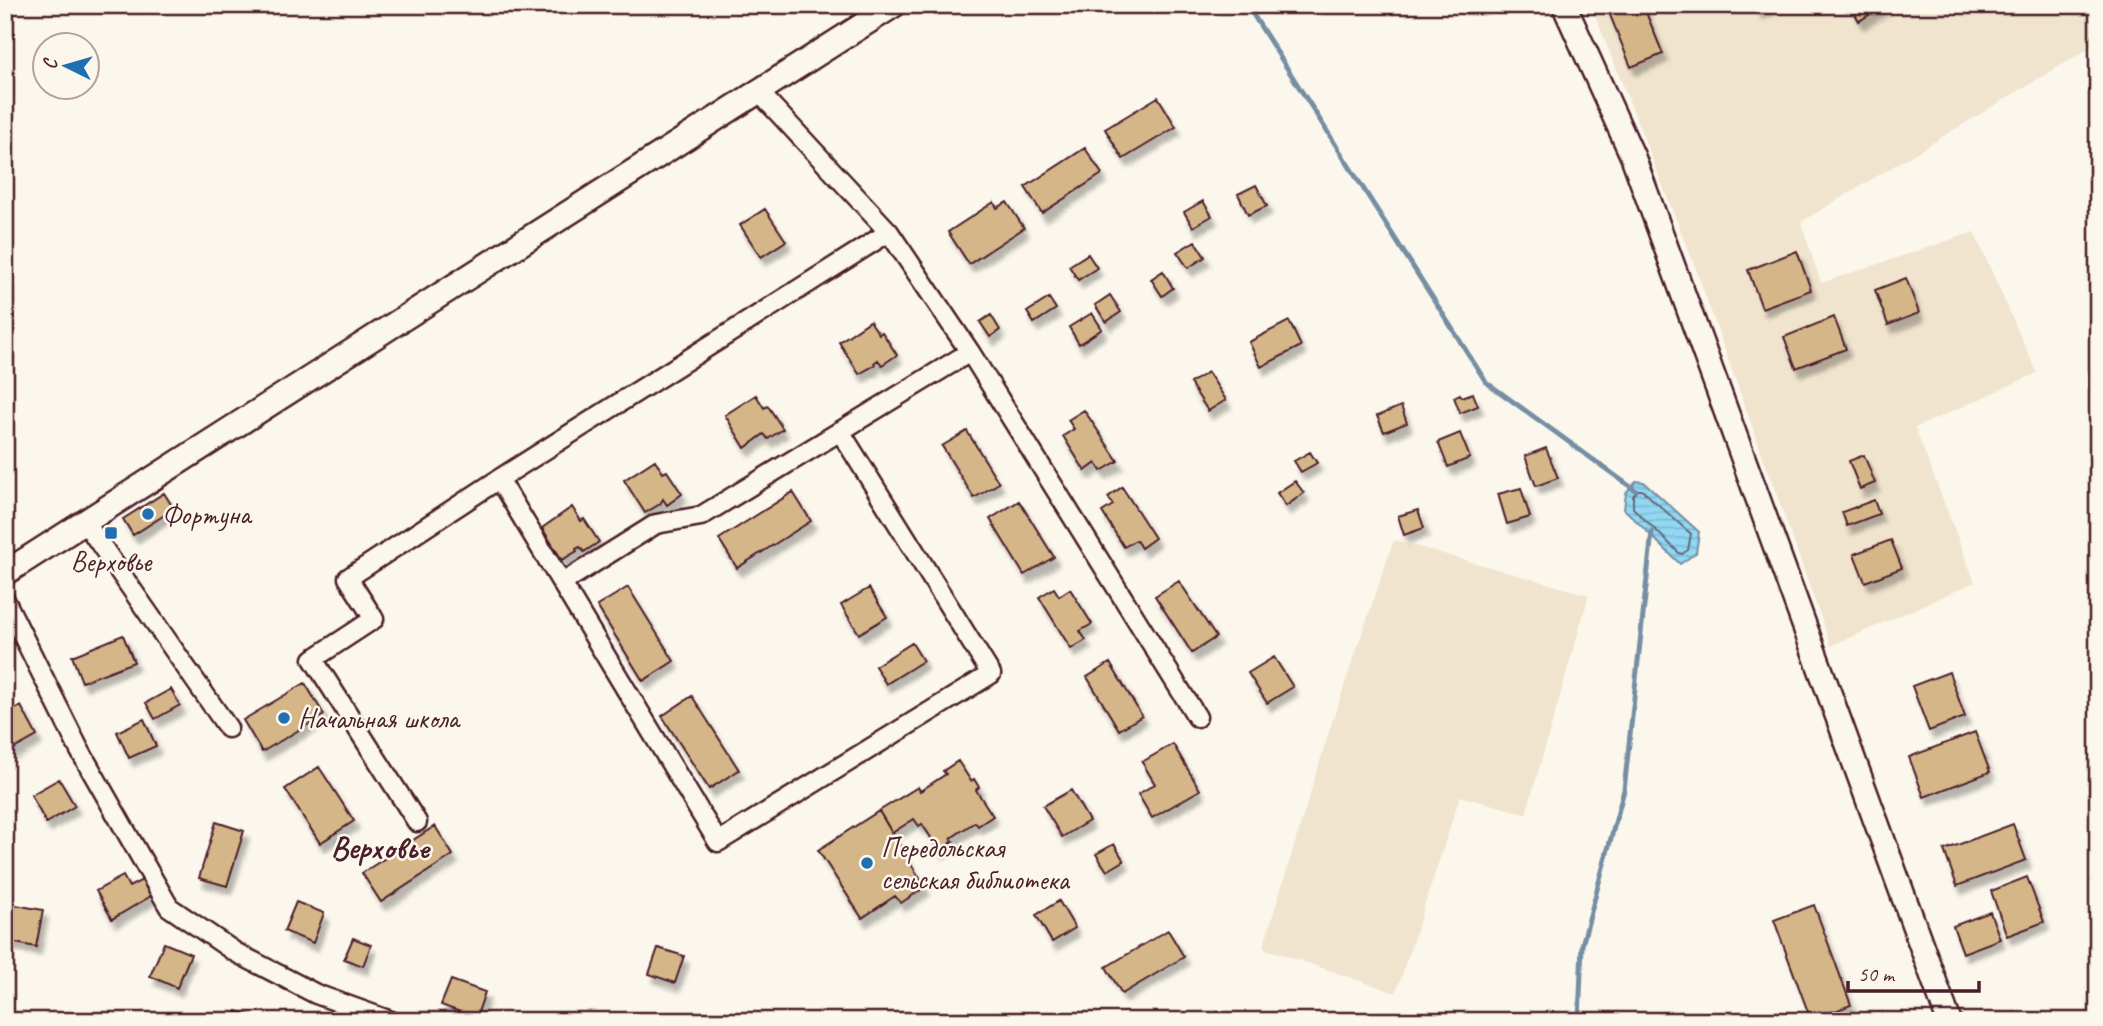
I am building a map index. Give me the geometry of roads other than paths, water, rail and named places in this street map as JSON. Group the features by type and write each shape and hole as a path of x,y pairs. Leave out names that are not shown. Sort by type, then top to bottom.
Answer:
{"street":[{"path":"5,573 894,5"},
{"path":"1564,5 1633,157 1949,1021"},
{"path":"758,91 889,232 970,352 1197,717"},
{"path":"417,822 313,659 374,619 348,578 889,232"},
{"path":"562,583 656,524 701,516 970,352"},
{"path":"499,479 718,842 991,674 840,431"},
{"path":"85,522 229,728"},
{"path":"5,600 79,749 169,907 247,958 316,994 391,1021"}],"water":[{"path":"1636,481 1644,482 1699,532 1696,553 1680,564 1624,509 1626,493"}],"waterway":[{"path":"1247,5 1486,382 1635,490"},
{"path":"1579,1021 1582,945 1624,790 1652,532"}],"place":[{"name":"Фортуна","path":"148,514"},
{"name":"Верховье","path":"111,533"},
{"name":"Начальная школа","path":"284,718"},
{"name":"Передольская сельская библиотека","path":"867,863"}],"district":[{"name":"Верховье","path":"380,847"}]}
